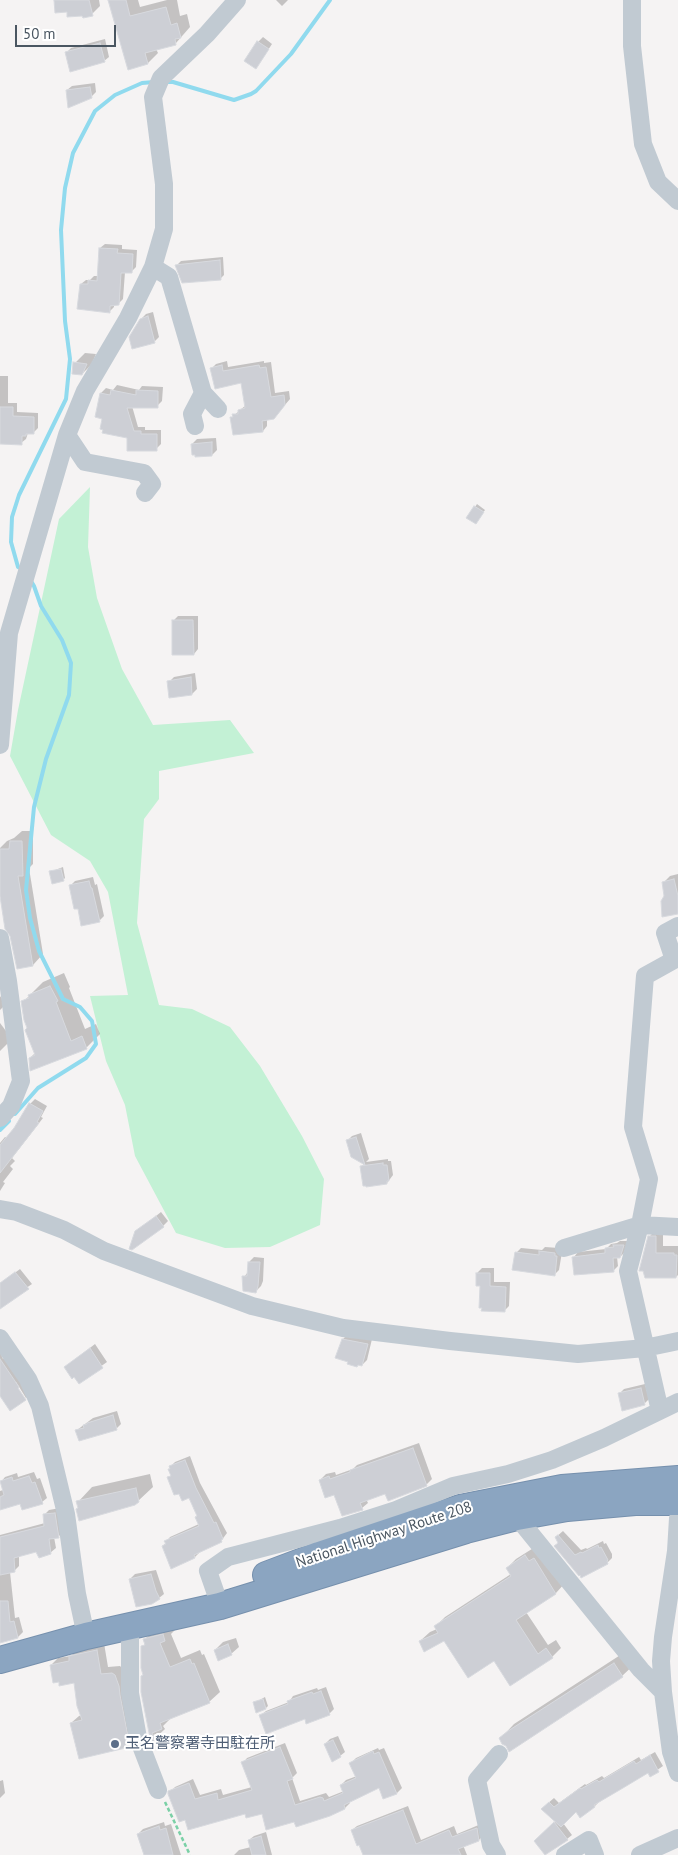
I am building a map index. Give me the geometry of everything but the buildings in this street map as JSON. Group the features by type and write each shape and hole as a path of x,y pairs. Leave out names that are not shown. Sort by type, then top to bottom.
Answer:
{"highway":[{"name":"National Highway Route 208","path":"130,1626 319,1555 457,1497 633,1481 678,1479"},
{"name":"National Highway Route 208","path":"2,1658 86,1636 220,1606 466,1530 517,1517 567,1508 625,1503 678,1502"}],"street":[{"path":"0,745 0,722 9,633 67,435 85,391 128,318 153,266 164,229 164,184 153,97 161,78 207,34 237,0"},
{"path":"632,0 632,46 643,144 658,182 678,201"},
{"path":"153,266 169,277 199,362 203,393 192,414 195,426"},
{"path":"203,393 218,409"},
{"path":"67,435 85,462 144,473 152,484 145,493"},
{"path":"660,1411 628,1271 649,1180 633,1126 644,976 674,960 664,933 678,926"},
{"path":"0,938 22,1081 11,1106 0,1118"},
{"path":"0,1209 16,1212 64,1230 104,1251 252,1306 342,1328 578,1354 645,1348 678,1341"},
{"path":"564,1248 640,1225 678,1227"},
{"path":"0,1338 28,1379 40,1406 66,1514 76,1594 86,1636"},
{"path":"457,1497 508,1474 552,1460 604,1438 678,1402"},
{"path":"517,1517 641,1670 663,1692"},
{"path":"678,1518 673,1598 661,1661 671,1752 678,1773"},
{"path":"130,1626 130,1693 138,1738 158,1790"},
{"path":"497,1855 491,1845 477,1780 499,1754"},
{"path":"640,1855 678,1838"},
{"path":"565,1855 589,1840 596,1855"}],"path":[{"path":"158,1790 190,1855"}],"green space":[{"path":"90,487 88,547 97,598 122,669 153,725 230,720 254,753 159,771 159,799 144,819 137,923 159,1005 192,1009 230,1027 260,1066 302,1136 324,1179 320,1225 270,1247 225,1248 176,1233 135,1156 125,1105 106,1061 90,996 128,995 108,892 90,861 51,835 10,756 59,519"}],"waterway":[{"path":"166,82 173,82 234,100 251,94 291,54 330,0"},
{"path":"22,569 18,567 11,542 12,517 19,495 66,399 70,359 65,321 61,230 65,188 73,153 95,111 115,95 142,83 154,82"},
{"path":"15,1114 38,1088 86,1058 96,1044 92,1021 80,1007 63,999 39,951 30,918 26,890 34,807 46,759 69,695 71,663 62,640 41,606 31,581"},
{"path":"0,1130 9,1121"}],"place":[{"name":"玉名警察署寺田駐在所","path":"115,1744"}]}
